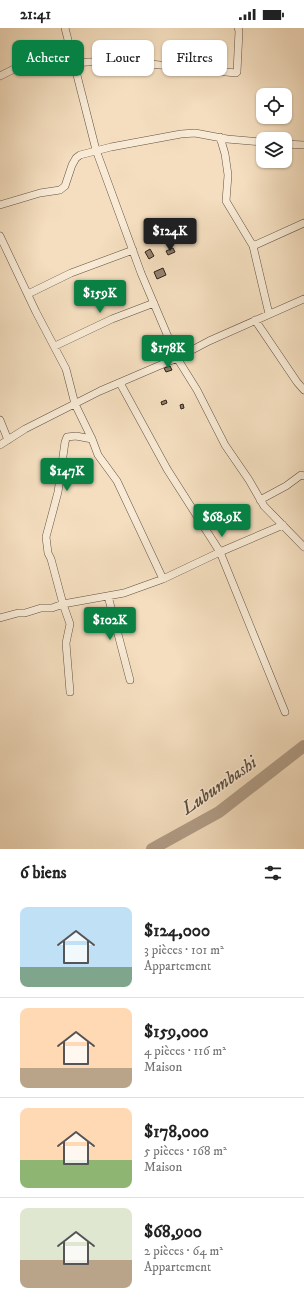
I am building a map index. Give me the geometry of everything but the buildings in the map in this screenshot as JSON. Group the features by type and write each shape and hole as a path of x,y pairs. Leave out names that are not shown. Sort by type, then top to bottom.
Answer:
{"street":[{"path":"65,28 68,40"},
{"path":"84,62 135,62 236,73 238,28"},
{"path":"0,76 12,70"},
{"path":"76,76 96,150 133,250 176,358 197,390 225,445 250,480 260,500 269,512 304,547"},
{"path":"0,205 40,193 60,190 65,186 76,158 96,150 181,134 195,133 256,141"},
{"path":"220,137 228,175 226,201 237,217 253,246 269,314"},
{"path":"292,144 304,145"},
{"path":"253,246 304,223"},
{"path":"0,236 66,369 76,404 98,455 117,481 163,579"},
{"path":"28,294 71,273 133,250"},
{"path":"0,445 25,429 76,404 176,358 209,341 304,299"},
{"path":"55,346 112,319 154,303"},
{"path":"255,320 304,390"},
{"path":"120,383 168,469 220,552 285,712"},
{"path":"0,420 8,440"},
{"path":"70,692 66,643 70,624 48,553 46,537 58,492 66,437 76,436 92,439"},
{"path":"260,500 286,486 301,475 304,476"},
{"path":"0,618 18,613 26,613 41,608 52,608 63,604 124,593 163,579 220,552 283,525"},
{"path":"108,596 130,680"}],"waterway":[{"name":"Lubumbashi","path":"152,849 219,812 304,746"}]}
